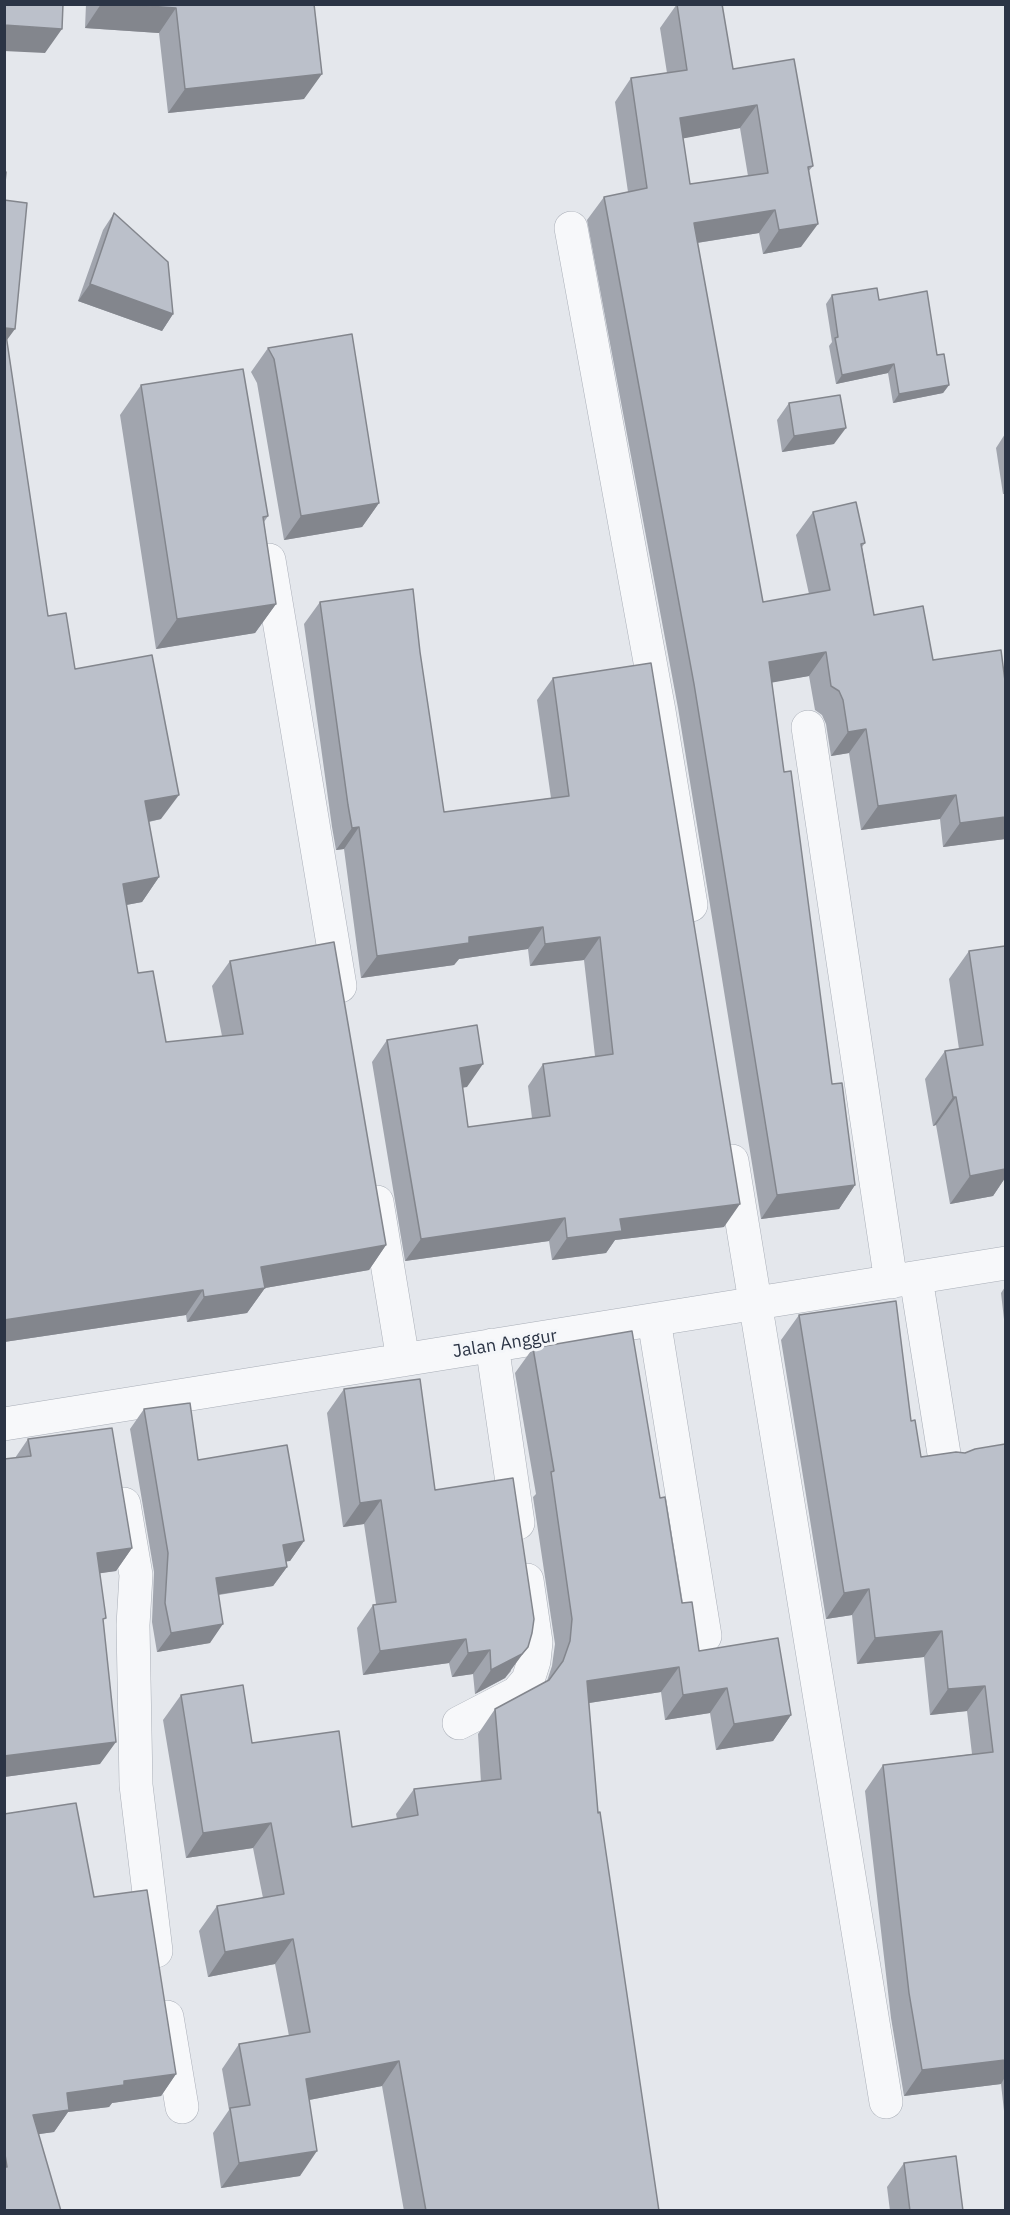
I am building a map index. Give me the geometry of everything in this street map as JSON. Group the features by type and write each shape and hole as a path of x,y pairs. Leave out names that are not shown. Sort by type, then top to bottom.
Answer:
{"street":[{"path":"572,228 659,711 695,932"},
{"path":"263,527 346,1020"},
{"path":"808,727 904,1280 945,1460"},
{"path":"727,1130 886,2102"},
{"path":"372,1172 403,1360"},
{"name":"Jalan Anggur","path":"4,1424 1005,1263"},
{"path":"654,1320 705,1636"},
{"path":"459,1723 517,1693 528,1680 534,1661 536,1642 492,1345"},
{"path":"108,1407 114,1441"},
{"path":"119,1474 136,1575 133,1625 136,1785 162,1986 182,2107"}],"building":[{"path":"4,4 63,4 62,29 4,25"},
{"path":"120,4 314,4 322,74 185,89 176,8"},
{"path":"677,4 722,4 733,69 794,59 813,166 808,167 818,224 779,230 775,210 694,223 763,602 830,590 813,512 856,502 865,543 861,544 874,615 923,606 933,660 1001,650 1005,681 1005,817 960,823 956,795 878,806 866,729 848,732 843,700 839,691 831,686 826,652 769,662 784,772 791,771 832,1084 842,1083 855,1185 777,1195 694,684 604,197 647,188 631,78 687,70","holes":["757,105 768,173 690,184 680,118"]},
{"path":"4,200 27,203 15,329 5,328 48,616 66,613 75,669 152,655 179,795 145,801 159,877 123,884 138,973 153,971 166,1042 243,1034 230,961 334,942 386,1245 261,1267 265,1288 204,1297 203,1290 4,1320"},
{"path":"114,213 168,262 173,314 90,284"},
{"path":"877,288 879,300 927,291 937,355 944,354 949,385 899,394 894,364 842,375 835,338 838,337 832,295"},
{"path":"352,334 379,503 301,516 274,359 268,348"},
{"path":"243,369 268,516 263,517 276,604 177,619 141,385"},
{"path":"840,395 846,428 794,436 789,403"},
{"path":"413,589 444,812 569,796 553,678 651,663 740,1204 620,1219 622,1231 567,1238 565,1218 421,1239 387,1040 477,1025 483,1064 460,1068 468,1127 550,1116 543,1064 613,1054 600,937 545,944 543,927 469,937 469,943 377,956 359,827 352,828 348,805 320,602"},
{"path":"1005,946 1005,1169 970,1176 945,1051 983,1045 969,951"},
{"path":"896,1301 911,1421 915,1420 921,1457 956,1452 965,1453 1005,1444 1005,2060 922,2070 909,1993 883,1765 993,1752 985,1686 948,1689 942,1631 875,1638 869,1589 844,1593 799,1315"},
{"path":"632,1331 660,1498 665,1497 682,1603 692,1602 699,1651 778,1638 791,1715 734,1724 727,1688 683,1695 679,1667 587,1681 598,1813 600,1812 659,2211 426,2211 399,2061 306,2079 317,2151 239,2163 230,2108 250,2105 239,2044 310,2032 293,1939 225,1952 217,1906 284,1894 271,1823 203,1833 181,1695 243,1685 252,1743 339,1731 352,1827 418,1815 414,1789 501,1779 495,1709 549,1680 563,1661 570,1641 572,1619 551,1472 554,1471 533,1348"},
{"path":"420,1379 435,1490 513,1478 534,1619 528,1647 522,1654 491,1670 490,1650 468,1653 466,1639 380,1651 373,1605 396,1602 381,1500 360,1503 344,1389"},
{"path":"190,1403 198,1460 287,1445 304,1541 283,1545 287,1567 216,1578 223,1624 171,1633 165,1603 168,1553 144,1409"},
{"path":"112,1428 132,1548 97,1553 106,1618 103,1619 116,1742 4,1756 4,1459 31,1456 28,1439"},
{"path":"76,1803 94,1897 147,1890 176,2074 124,2081 124,2085 67,2093 69,2110 33,2115 61,2211 4,2211 4,2167 7,2167 4,2148 4,1814"},
{"path":"956,2156 963,2211 910,2211 904,2163"}]}
